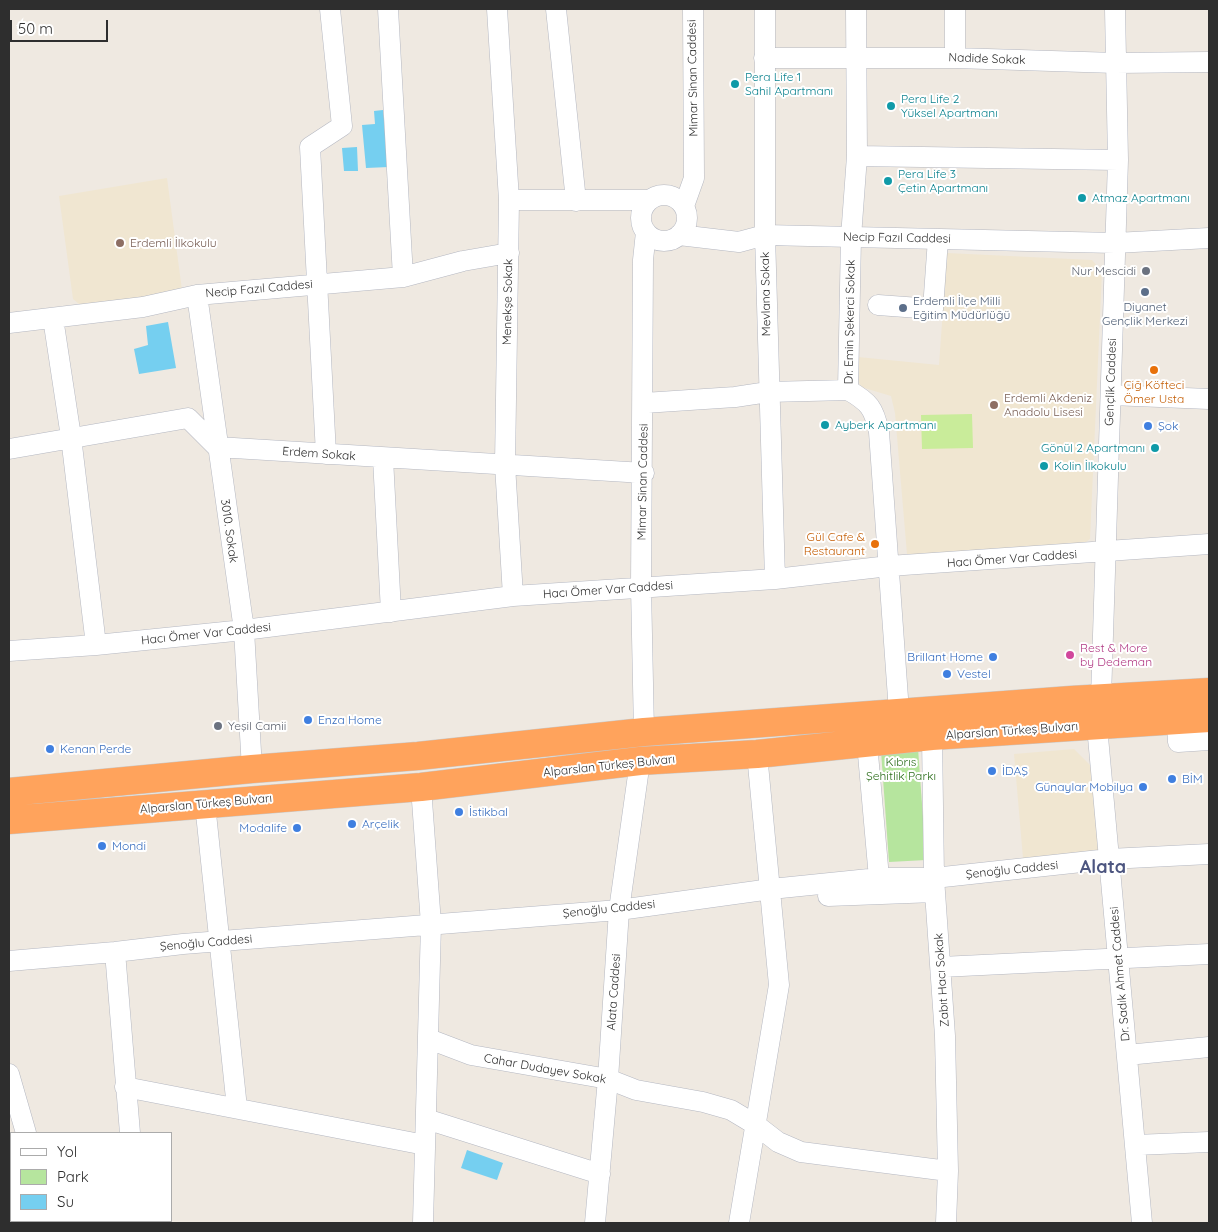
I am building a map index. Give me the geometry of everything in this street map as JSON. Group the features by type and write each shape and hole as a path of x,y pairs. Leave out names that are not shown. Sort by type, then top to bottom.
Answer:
{"highway":[{"path":"9,792 252,769 418,756 644,732 900,712 1209,692"},
{"name":"Alparslan Türkeş Bulvarı","path":"9,820 421,787 640,761 757,754 932,736 1209,718"}],"street":[{"path":"326,454 310,147 342,126 330,9"},
{"path":"388,9 403,276"},
{"name":"Menekşe Sokak","path":"498,9 509,200 505,465 513,596"},
{"path":"556,9 576,201"},
{"name":"Mimar Sinan Caddesi","path":"684,206 694,178 693,9"},
{"name":"Mevlana Sokak","path":"765,9 765,236 768,392 775,579"},
{"name":"Dr. Emin Şekerci Sokak","path":"856,9 857,156 852,237 848,390 864,399 875,413 880,432 900,712"},
{"path":"955,9 955,58"},
{"name":"Gençlik Caddesi","path":"1097,726 1101,698 1118,160 1115,9"},
{"name":"Nadide Sokak","path":"764,58 955,58 1116,63 1209,62"},
{"path":"857,156 1118,160"},
{"path":"509,200 649,200 664,195 678,200 684,206 687,218 686,224 679,235 673,239 658,240 646,232 641,219 649,200"},
{"name":"Mimar Sinan Caddesi","path":"644,732 642,588 644,260 646,232"},
{"name":"Necip Fazıl Caddesi","path":"679,235 739,242 765,236 1115,243 1209,238"},
{"path":"878,305 933,309 938,239"},
{"name":"Necip Fazıl Caddesi","path":"9,323 143,307 197,295 403,276 463,261 509,253"},
{"name":"3010. Sokak","path":"197,295 244,630 252,769"},
{"path":"52,318 71,437 96,645"},
{"path":"644,403 735,397 768,392 848,390"},
{"path":"1111,395 1209,400"},
{"path":"9,449 188,418 217,447"},
{"name":"Erdem Sokak","path":"217,447 644,473"},
{"path":"383,458 391,612"},
{"name":"Hacı Ömer Var Caddesi","path":"9,652 244,630 513,596 775,579 890,566 1106,553 1209,544"},
{"path":"1177,720 1178,742 1209,740"},
{"name":"Dr. Sadık Ahmet Caddesi","path":"1097,726 1142,1223"},
{"name":"Zabıt Hacı Sokak","path":"932,736 934,885 942,967 948,1171 946,1223"},
{"path":"867,743 879,878"},
{"path":"739,1223 779,986 757,754"},
{"name":"Alata Caddesi","path":"595,1223 608,1079 619,910 640,761"},
{"path":"421,787 431,924 423,1223"},
{"path":"205,804 221,941 237,1108"},
{"name":"Şenoğlu Caddesi","path":"9,961 221,941 619,910 771,889 879,878 934,885 1109,859 1209,854"},
{"path":"791,900 874,893 934,885"},
{"path":"115,952 130,1132"},
{"path":"942,967 1209,954"},
{"name":"Cahar Dudayev Sokak","path":"428,1039 471,1056 608,1079 636,1090 703,1102 730,1110 756,1125 778,1142 801,1152 948,1171"},
{"path":"1127,1055 1209,1047"},
{"path":"9,1074 26,1132"},
{"path":"125,1087 425,1144"},
{"path":"426,1119 600,1174"},
{"path":"1135,1145 1209,1142"}],"shaded area":[{"name":"Erdemli İlkokulu","path":"167,178 182,290 85,309 73,299 59,196"},
{"name":"Erdemli Akdeniz Anadolu Lisesi","path":"947,253 1092,260 1102,272 1090,539 1081,546 919,560 907,554 895,413 891,396 861,387 856,376 858,357 939,365"},
{"path":"1074,749 1091,766 1099,852 1023,858 1014,754"}],"green space":[{"path":"972,414 973,448 922,449 921,415"},
{"name":"Kıbrıs Şehitlik Parkı","path":"918,748 926,860 889,862 881,751"}],"water":[{"path":"383,110 389,167 366,168 362,125 375,124 374,111"},
{"path":"357,147 358,171 344,171 342,148"},
{"path":"168,322 176,368 139,374 134,349 148,345 146,326"},
{"path":"467,1150 503,1163 497,1180 461,1168"}],"place":[{"name":"Pera Life 1 Sahil Apartmanı","path":"735,84"},
{"name":"Pera Life 2 Yüksel Apartmanı","path":"891,106"},
{"name":"Pera Life 3 Çetin Apartmanı","path":"888,181"},
{"name":"Atmaz Apartmanı","path":"1082,198"},
{"name":"Erdemli İlkokulu","path":"120,243"},
{"name":"Nur Mescidi","path":"1146,271"},
{"name":"Diyanet Gençlik Merkezi","path":"1145,292"},
{"name":"Erdemli İlçe Milli Eğitim Müdürlüğü","path":"903,308"},
{"name":"Çiğ Köfteci Ömer Usta","path":"1154,370"},
{"name":"Erdemli Akdeniz Anadolu Lisesi","path":"994,405"},
{"name":"Ayberk Apartmanı","path":"825,425"},
{"name":"Şok","path":"1148,426"},
{"name":"Gönül 2 Apartmanı","path":"1155,448"},
{"name":"Kolin İlkokulu","path":"1044,466"},
{"name":"Gül Cafe & Restaurant","path":"875,544"},
{"name":"Rest & More by Dedeman","path":"1070,655"},
{"name":"Brillant Home","path":"993,657"},
{"name":"Vestel","path":"947,674"},
{"name":"Enza Home","path":"308,720"},
{"name":"Yeşil Camii","path":"218,726"},
{"name":"Kenan Perde","path":"50,749"},
{"name":"İDAŞ","path":"992,771"},
{"name":"BİM","path":"1172,779"},
{"name":"Günaylar Mobilya","path":"1143,787"},
{"name":"İstikbal","path":"459,812"},
{"name":"Arçelik","path":"352,824"},
{"name":"Modalife","path":"297,828"},
{"name":"Mondi","path":"102,846"}],"district":[{"name":"Alata","path":"1103,868"}]}
